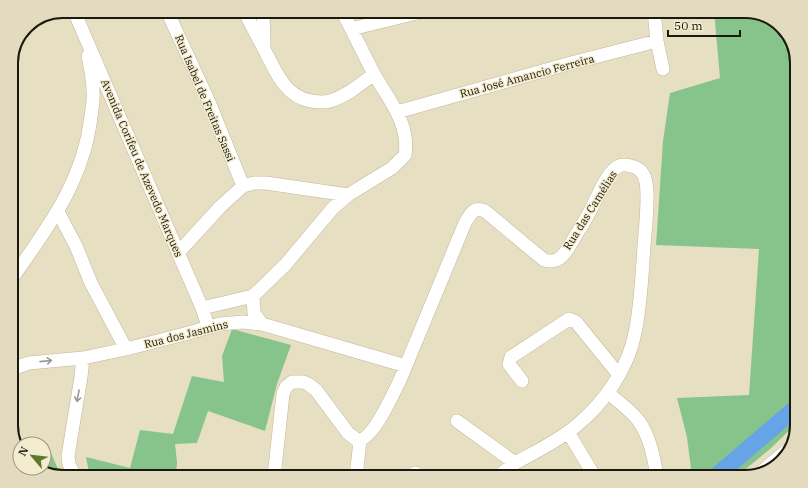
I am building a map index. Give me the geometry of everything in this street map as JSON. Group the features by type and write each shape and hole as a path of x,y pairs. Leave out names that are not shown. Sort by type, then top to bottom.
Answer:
{"street":[{"name":"Avenida Corifeu de Azevedo Marques","path":"77,18 202,308 208,326"},
{"name":"Rua Isabel de Freitas Sassi","path":"170,18 209,102 242,186"},
{"path":"248,18 277,74 288,90 305,100 320,102 330,101 354,88 374,74"},
{"path":"263,18 264,48"},
{"path":"202,308 253,296 285,265 333,208 348,195 392,168 404,155 405,138 397,112 374,74 346,18"},
{"path":"352,29 397,18"},
{"path":"655,18 657,41 663,69"},
{"path":"18,270 58,212 79,168 89,131 93,90 86,39"},
{"name":"Rua José Amancio Ferreira","path":"397,112 557,67 657,41"},
{"name":"Rua das Camélias","path":"360,441 373,429 388,405 406,366 465,223 473,212 480,209 486,211 544,260 555,261 559,259 568,249 591,211 609,176 619,165 634,167 643,173 647,185 647,195 640,296 635,334 628,356 608,393 589,414 568,432 515,463 506,470"},
{"path":"178,253 220,207 242,186 254,182 266,183 348,195"},
{"path":"58,212 76,246 91,282 126,349"},
{"path":"253,296 254,313 262,324"},
{"path":"522,381 509,364 512,357 569,319 576,322 619,375"},
{"name":"Rua dos Jasmins","path":"18,367 29,363 83,358 126,349 185,334 208,326 231,322 254,322 262,324 406,366"},
{"path":"72,470 68,456 83,358"},
{"path":"275,470 283,394 286,387 292,382 303,382 312,386 319,393 348,433 353,438 360,441 357,470"},
{"path":"608,393 633,414 645,431 650,444 656,470"},
{"path":"457,421 515,463"},
{"path":"568,432 591,470"}],"green space":[{"path":"715,18 751,18 762,21 777,31 788,49 790,60 790,430 744,470 691,470 687,437 677,398 749,395 759,249 656,245 663,141 670,93 720,78"},
{"path":"232,329 291,345 277,384 265,431 208,411 197,443 175,444 176,470 89,470 86,457 130,468 140,430 173,434 192,376 224,382 222,356"},
{"path":"52,455 58,470 52,468"}],"waterway":[{"path":"723,470 790,413"}]}
